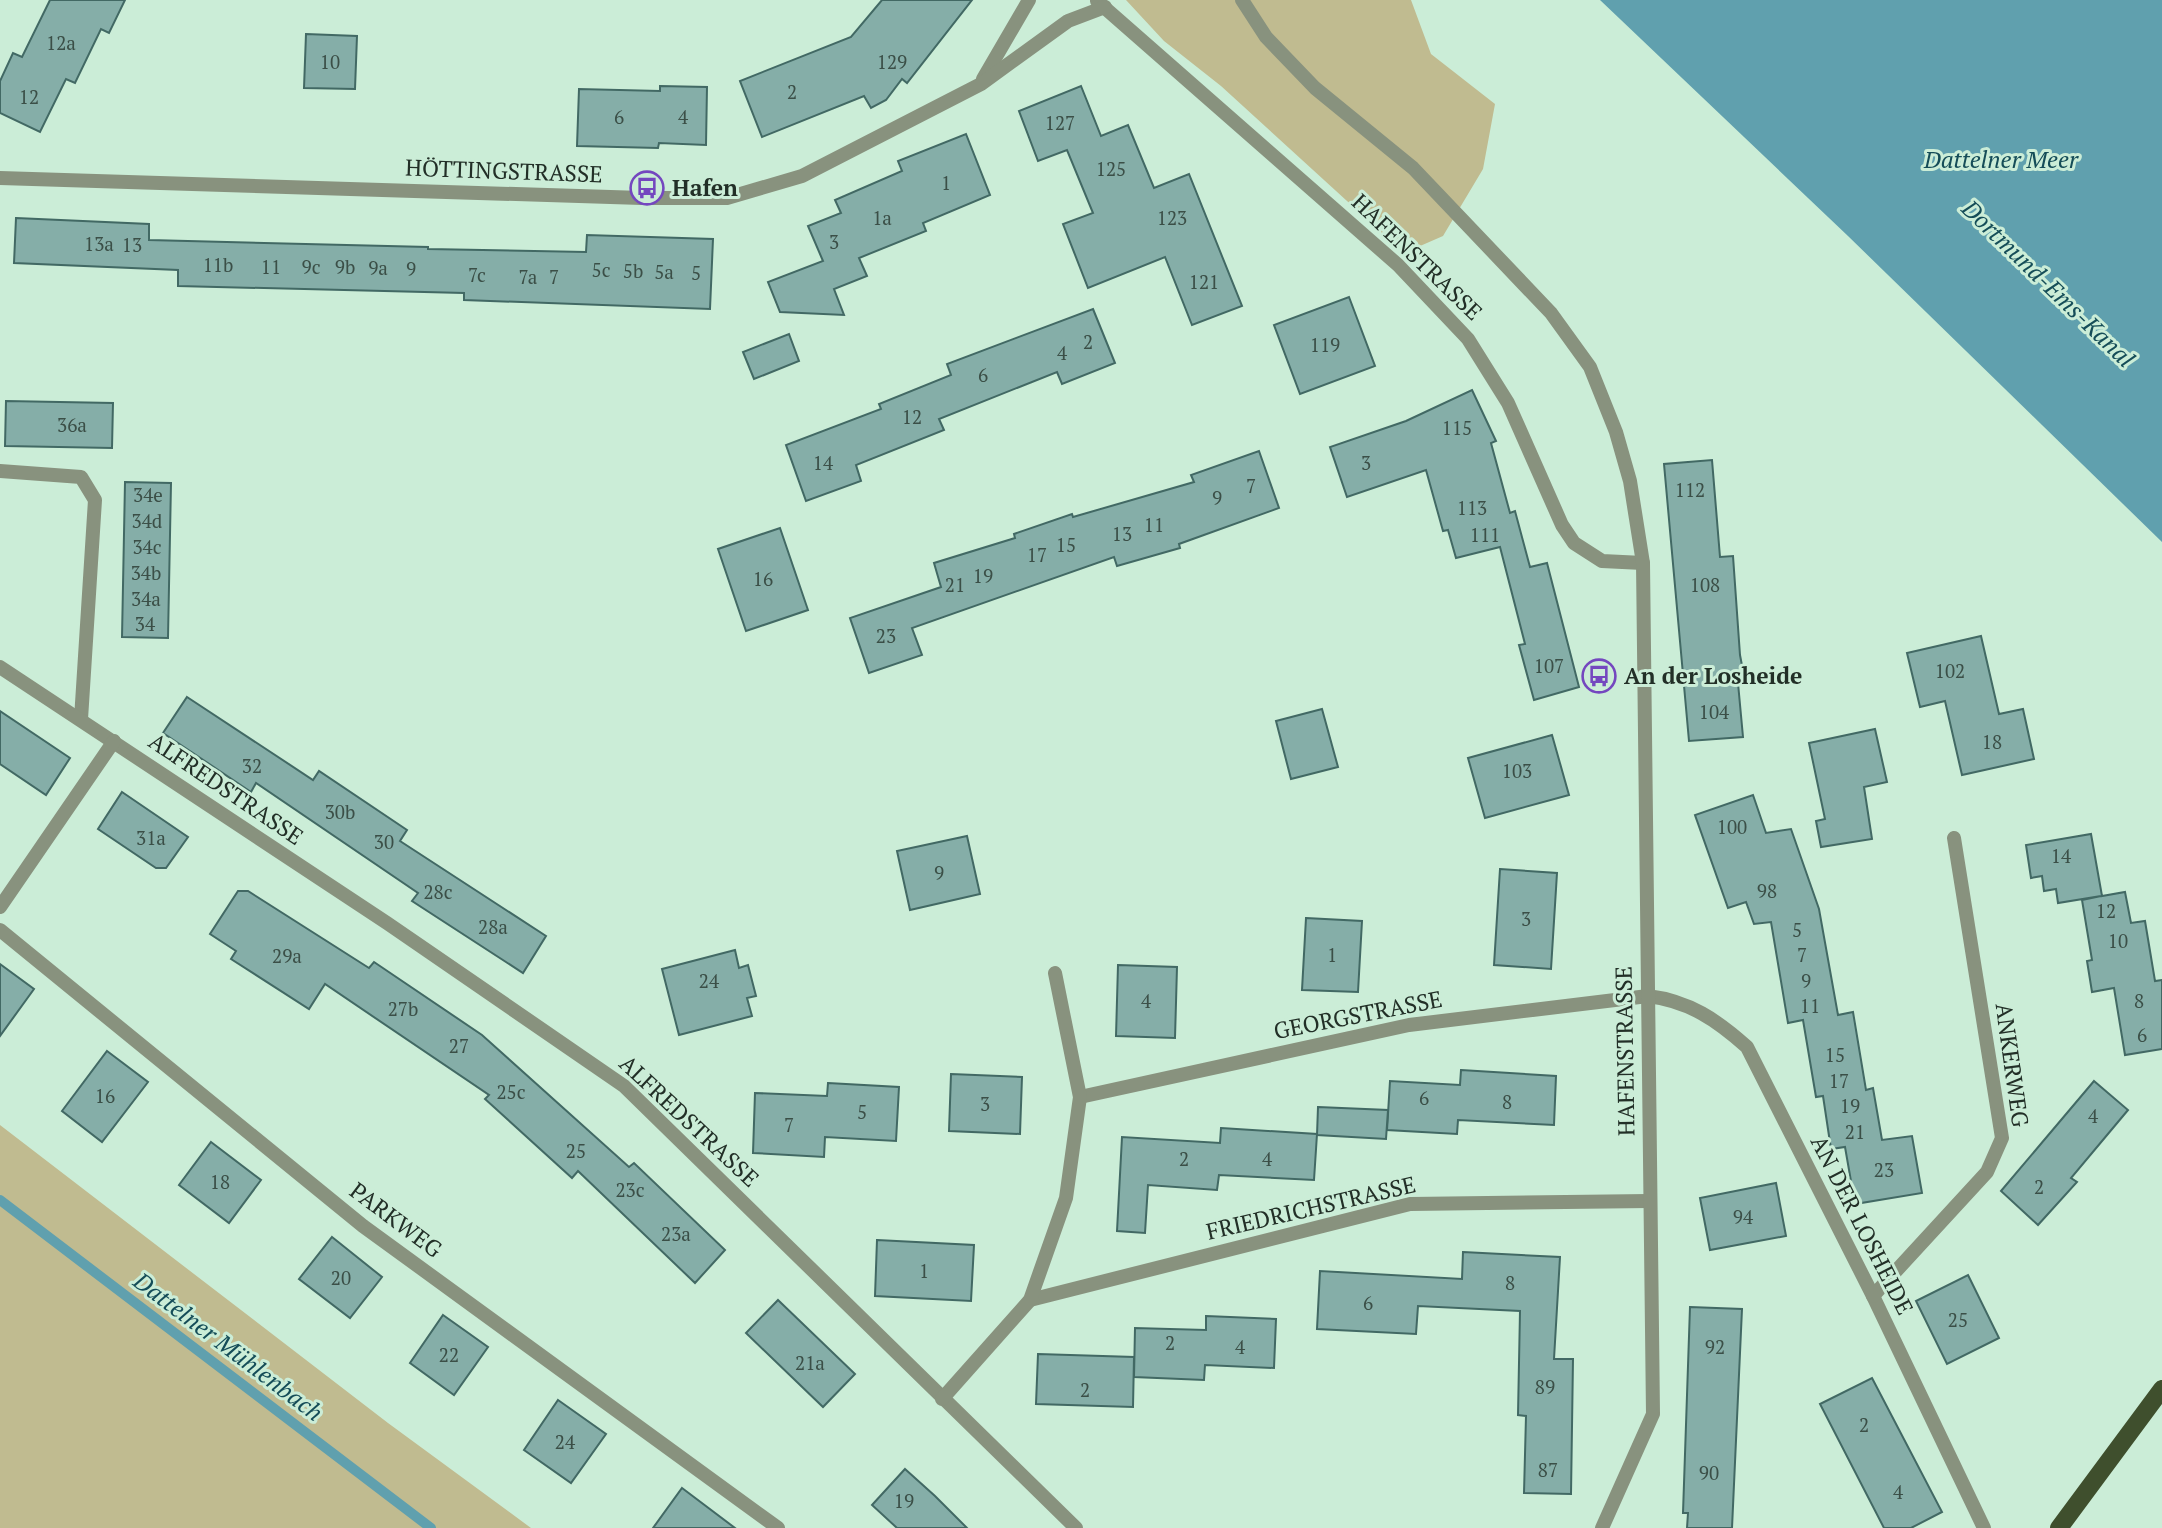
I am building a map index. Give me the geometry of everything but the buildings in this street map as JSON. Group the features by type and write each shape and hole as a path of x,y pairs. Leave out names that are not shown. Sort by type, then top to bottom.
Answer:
{"main road":[{"path":"2059,1528 2162,1389"}],"street":[{"path":"981,84 1024,4 1029,0"},
{"name":"HAFENSTRASSE","path":"1242,0 1266,37 1315,88 1413,168 1551,313 1590,367 1616,432 1630,481 1643,563 1653,1414 1602,1528"},
{"name":"HÖTTINGSTRASSE","path":"0,178 628,198 727,198 802,176 981,84 1068,21 1101,3"},
{"name":"HAFENSTRASSE","path":"1101,3 1398,265 1468,339 1508,402 1562,525 1574,544 1602,561 1643,563"},
{"path":"0,471 81,477 95,500 81,719"},
{"name":"ALFREDSTRASSE","path":"0,667 114,741 624,1086 1076,1528"},
{"name":"ALFREDSTRASSE","path":"0,907 114,741"},
{"name":"ANKERWEG","path":"1873,1296 1987,1172 2002,1138 1954,838"},
{"name":"PARKWEG","path":"0,930 363,1226 778,1528"},
{"path":"942,1399 1030,1300 1066,1198 1080,1097 1055,974"},
{"name":"GEORGSTRASSE","path":"1080,1097 1409,1025 1648,996"},
{"name":"AN DER LOSHEIDE","path":"1648,996 1662,998 1714,1017 1747,1047 1873,1296 1984,1528"},
{"name":"FRIEDRICHSTRASSE","path":"1030,1300 1410,1204 1649,1201"}],"shaded area":[{"path":"1126,0 1411,0 1431,54 1495,104 1483,169 1443,236 1404,253 1221,86 1164,41"},
{"path":"0,1125 388,1423 531,1528 0,1528"}],"water":[{"name":"Dattelner Meer","path":"1600,0 2162,0 2162,542 1848,236"}],"waterway":[{"name":"Dattelner Mühlenbach","path":"0,1200 431,1528"}],"place":[{"name":"Hafen","path":"647,188"},
{"name":"An der Losheide","path":"1599,676"}],"water label":[{"name":"Dortmund-Ems-Kanal","path":"2048,284"}]}
